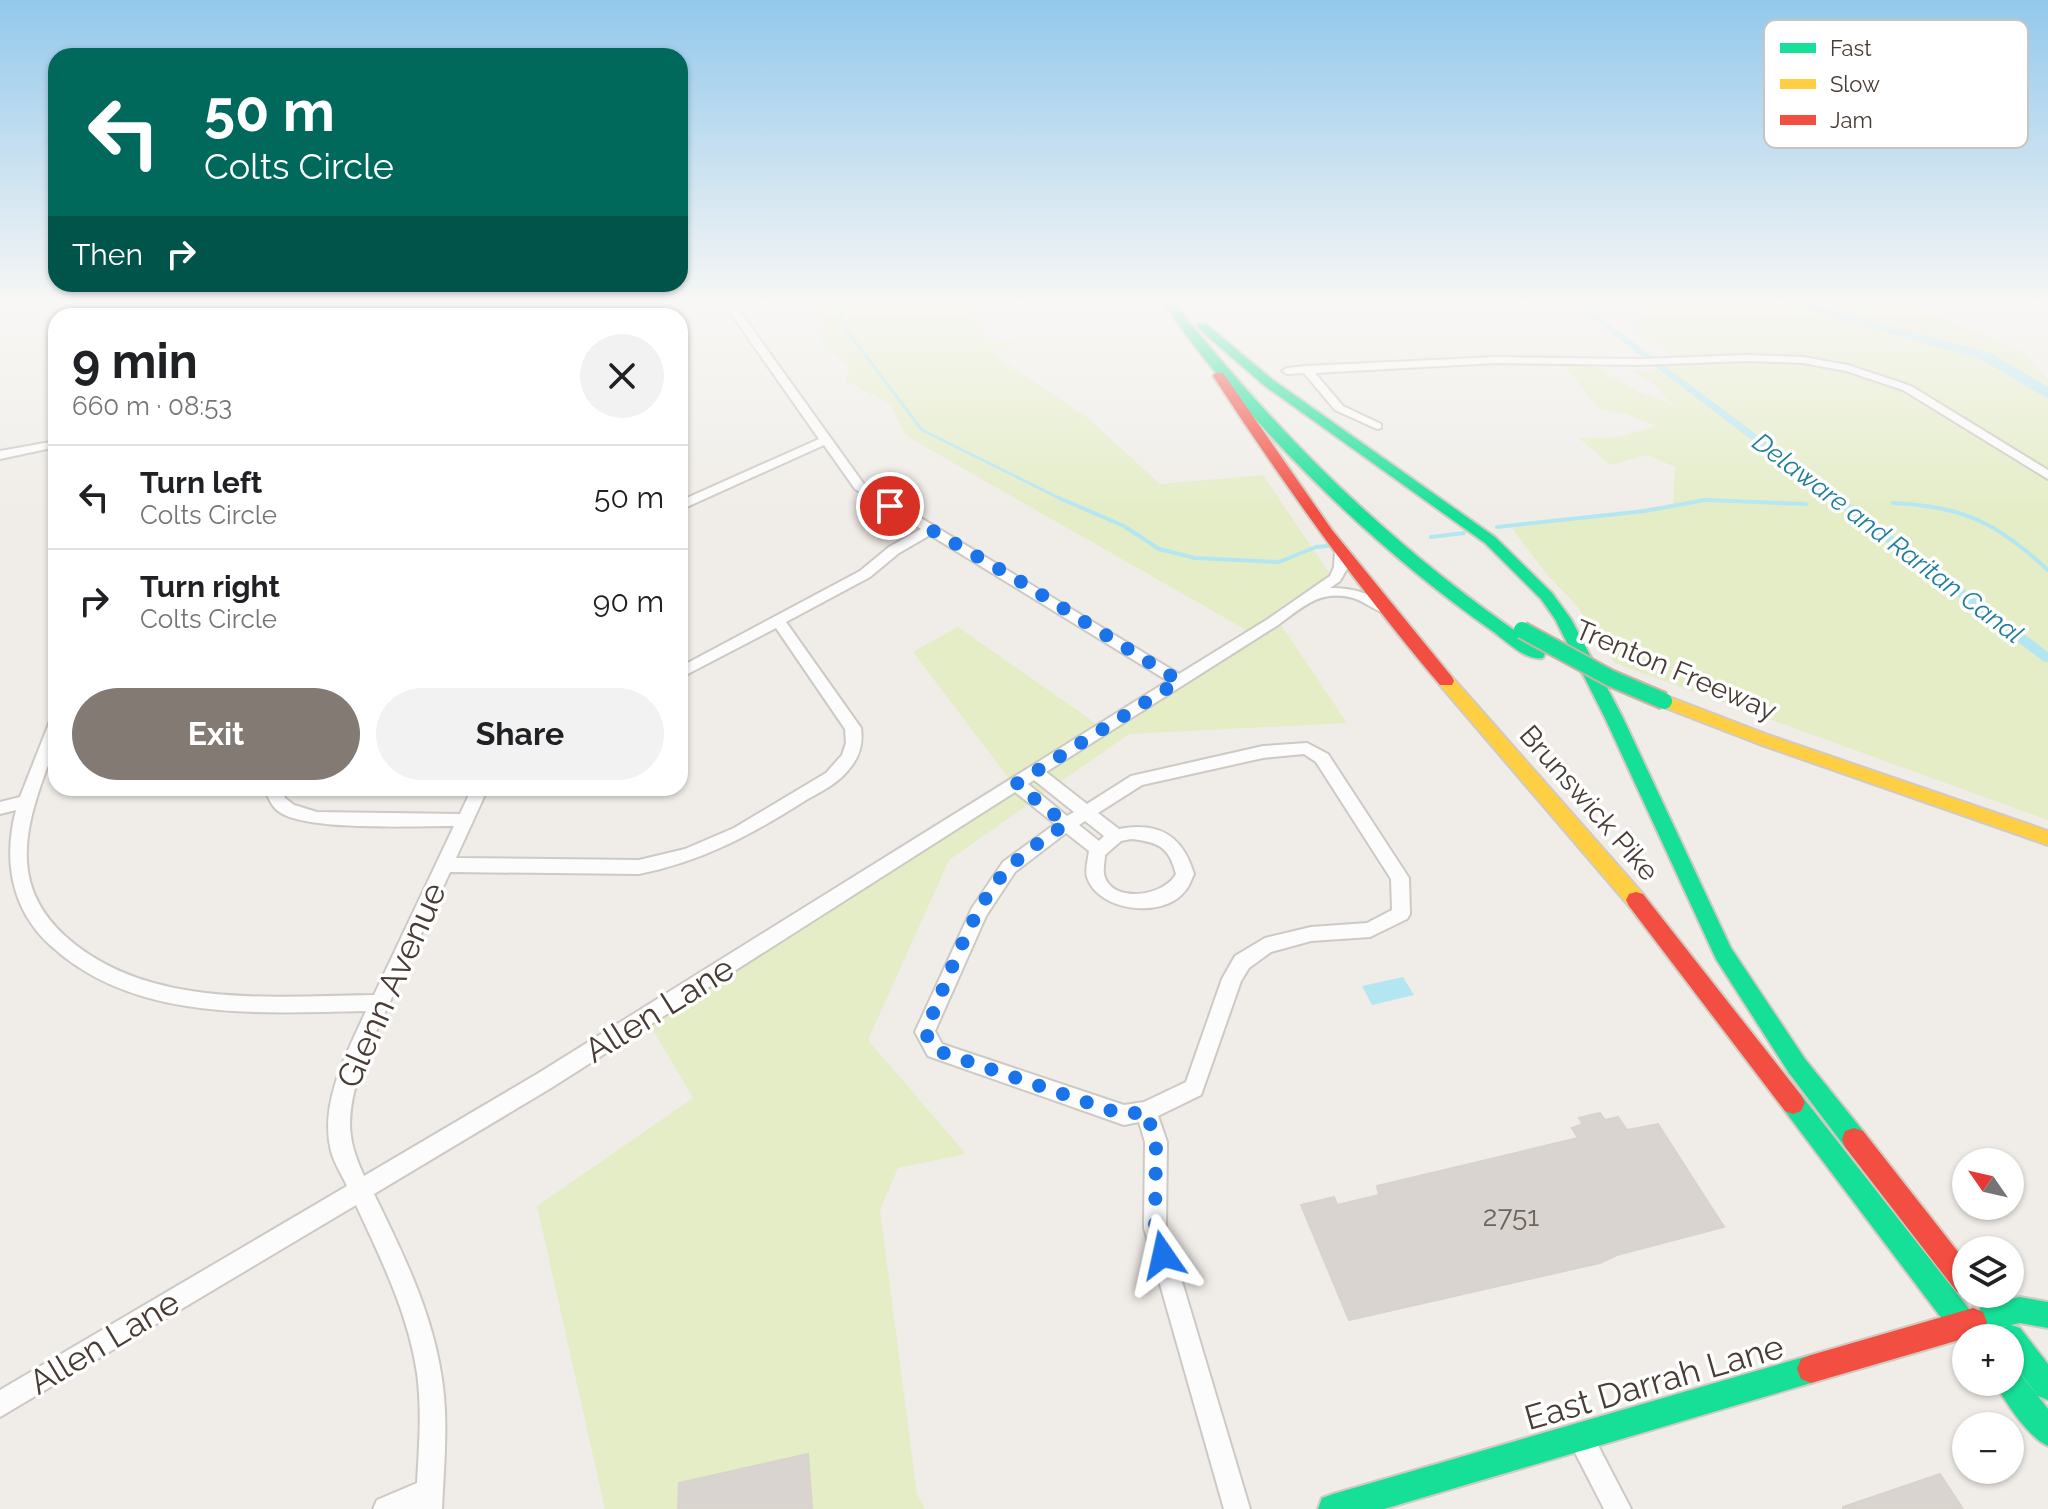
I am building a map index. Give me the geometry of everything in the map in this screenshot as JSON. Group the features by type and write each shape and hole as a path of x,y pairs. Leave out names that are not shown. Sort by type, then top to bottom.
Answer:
{"main road":[{"name":"Brunswick Pike","path":"1219,372 1335,547 1384,610 1643,908 1963,1324"},
{"name":"Trenton Freeway","path":"1223,372 1256,411 1369,525 1462,604 1537,654 1620,697 1680,722 2048,851"},
{"name":"Trenton Freeway","path":"1243,372 1312,452 1436,568 1522,630 1610,678 1664,701 1765,740 2048,838"},
{"name":"Brunswick Pike","path":"1257,372 1490,540 1547,596 1563,619 1614,718 1723,953 1797,1066 1952,1265"},
{"path":"1278,389 1278,376 1284,372"},
{"path":"1986,1308 1998,1324"},
{"name":"East Darrah Lane","path":"1979,1324 1991,1315 2020,1310 2048,1315"},
{"name":"East Darrah Lane","path":"1333,1509 1580,1437 1952,1337"},
{"path":"2024,1356 2048,1386"},
{"path":"2020,1396 2048,1432"}],"street":[{"path":"778,372 859,486 1179,681"},
{"path":"1309,372 1339,408 1377,426"},
{"path":"1863,372 1934,402 2048,475"},
{"path":"688,502 826,440"},
{"path":"0,455 48,446"},
{"path":"688,669 865,574 894,550 930,529"},
{"name":"Allen Lane","path":"0,1404 544,1081 1179,681 1339,574 1335,547"},
{"name":"Allen Lane","path":"1308,597 1342,592 1365,598 1384,610"},
{"path":"444,865 639,867 661,864 704,851 832,777 854,749 853,728 778,621"},
{"path":"48,745 25,802 17,848 25,897 37,920 55,940 100,972 131,985 200,1000 380,1003"},
{"path":"1307,748 1322,758 1400,878 1401,914 1370,930 1311,934 1265,946 1242,962 1232,979 1194,1088 1146,1111 1124,1115 935,1050 925,1032 978,913 1009,867 1085,811 1137,780 1263,752 1307,748"},
{"path":"1035,772 1116,836"},
{"path":"1016,784 1099,850"},
{"path":"276,796 288,810 317,818 465,820"},
{"name":"Glenn Avenue","path":"429,1501 432,1422 426,1357 415,1313 342,1152 338,1106 344,1082 476,796"},
{"path":"0,808 25,802"},
{"path":"1146,834 1173,846 1181,856 1183,880 1176,890 1152,902 1122,900 1109,893 1094,873 1093,862 1099,850 1116,836 1146,834"},
{"path":"1146,1111 1156,1142 1155,1228 1237,1509"},
{"path":"1580,1437 1618,1509"},
{"path":"386,1509 429,1501"}],"green space":[{"path":"848,372 1020,372 1087,417 1160,484 1263,475 1336,583 1277,619 1347,723 1129,734 949,860 868,1040 966,1154 898,1168 880,1210 917,1494 925,1509 605,1509 537,1206 693,1098 649,1023 1016,788 913,652 958,627 1107,731 1255,635 906,436 890,404 846,381"},
{"path":"1570,372 1606,372 1634,390 1671,404 1657,386 1634,372 2041,372 2048,380 2048,820 1614,663 1577,606 1545,572 1512,528 1673,504 1675,467 1647,455 1610,465 1579,438 1619,437 1655,426 1626,414 1599,409"}],"water":[{"path":"1403,977 1414,995 1372,1005 1362,986"}],"building":[{"path":"1600,1113 1605,1120 1618,1117 1627,1130 1658,1124 1724,1227 1617,1255 1600,1263 1349,1320 1301,1205 1334,1197 1337,1205 1379,1195 1377,1186 1578,1138 1572,1128 1583,1124 1579,1118"},
{"path":"808,1454 812,1509 678,1509 679,1483"},
{"path":"1940,1474 1963,1509 1843,1509 1843,1507"}],"waterway":[{"path":"878,372 922,430 1063,500"},
{"name":"Delaware and Raritan Canal","path":"1668,372 2048,658"},
{"path":"2012,372 2048,394"},
{"path":"1059,498 1124,526 1159,549 1195,558 1279,562 1316,547 1328,546"},
{"path":"1497,527 1645,511 1705,500 1806,504"},
{"path":"1893,503 1940,508 1978,520 2012,540 2048,570"},
{"path":"1431,537 1464,533"}],"traffic: fast":[{"path":"1224,372 1293,450 1383,537 1431,578 1537,654"},
{"path":"1257,372 1490,540 1547,596 1563,619 1614,718 1723,953 1797,1066 1854,1139"},
{"path":"1522,630 1610,678 1664,701"},
{"path":"1793,1103 1963,1324"},
{"path":"1991,1315 2020,1310 2048,1315"},
{"path":"2024,1356 2048,1386"},
{"path":"1333,1509 1811,1369"},
{"path":"2020,1396 2048,1432"}],"traffic: slow":[{"path":"1446,681 1636,900"},
{"path":"1664,701 1765,740 2048,838"}],"traffic: jam":[{"path":"1219,376 1327,533 1446,681"},
{"path":"1636,900 1793,1103"},
{"path":"1854,1139 1952,1265"},
{"path":"1811,1369 1973,1322"}],"route":[{"path":"890,506 1018,580 1179,681 1016,784 1066,824 1009,867 993,890 978,913 925,1032 935,1050 963,1061 1124,1115 1146,1111 1156,1142 1155,1228 1163,1255"}]}
